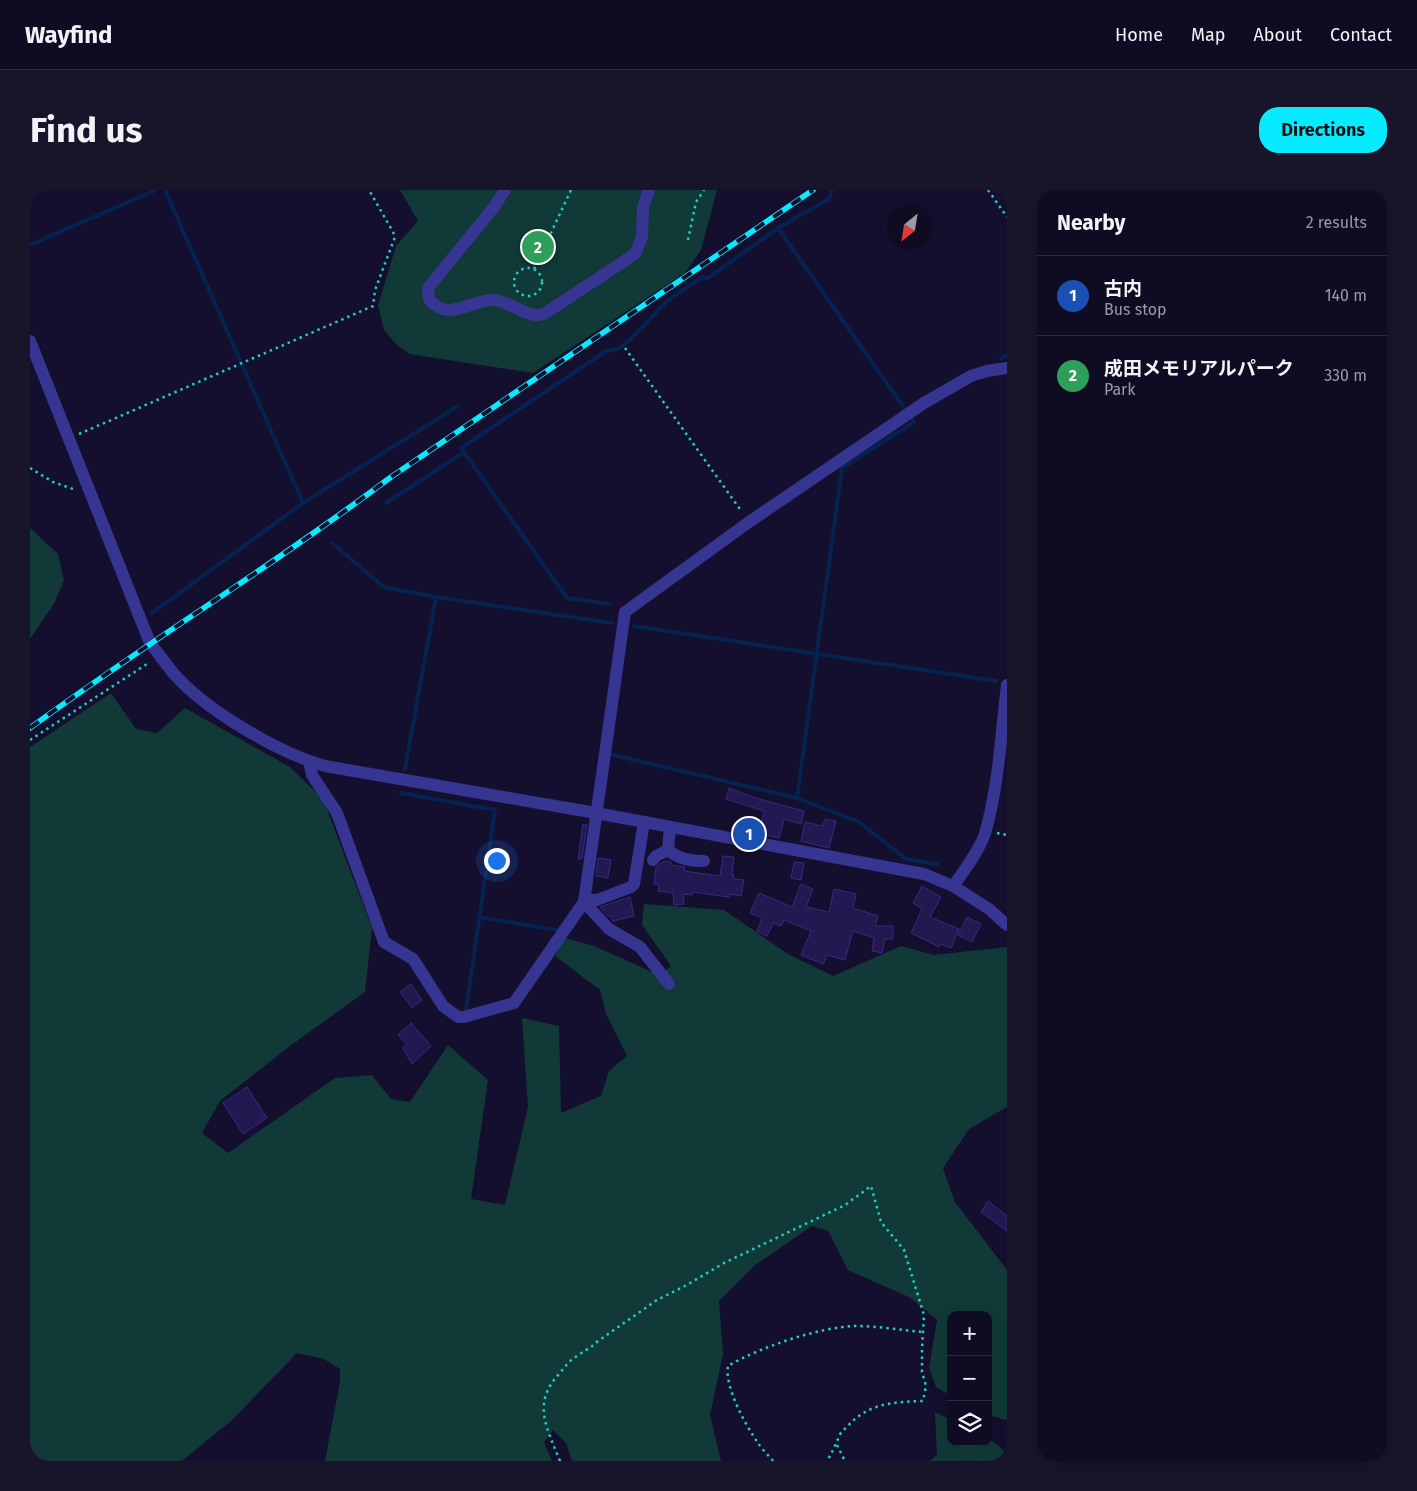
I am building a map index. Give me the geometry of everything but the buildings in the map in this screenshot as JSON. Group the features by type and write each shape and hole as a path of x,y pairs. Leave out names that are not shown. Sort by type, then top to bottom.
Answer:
{"street":[{"path":"505,190 494,207 428,288 429,299 439,308 454,310 494,300 537,316 544,314 635,254 640,246 642,237 643,208 649,190"},
{"path":"30,341 150,643 175,675 237,724 267,742 309,762 324,766 596,813 924,874 953,886 989,909 1007,924"},
{"path":"309,762 312,775 337,813 384,942 413,959 443,1006 448,1012 458,1018 514,1003 584,901 625,612 749,522 924,403 971,376 987,370 1007,368"},
{"path":"953,886 965,870 986,831 996,779 1007,685"},
{"path":"584,901 597,900 631,887 634,884 644,822"},
{"path":"668,850 670,827"},
{"path":"653,860 656,856 668,850"},
{"path":"668,850 686,860 704,862"},
{"path":"584,901 609,929 640,947 669,984"}],"path":[{"path":"68,439 373,306 375,290 395,237 394,232 369,190"},
{"path":"534,269 572,190"},
{"path":"688,240 696,202 704,190"},
{"path":"988,190 1007,217"},
{"path":"524,268 534,269 540,275 541,288 535,295 522,295 515,288 516,274 524,268"},
{"path":"625,348 749,522"},
{"path":"30,468 52,482 91,495"},
{"path":"30,740 160,656"},
{"path":"560,1461 544,1420 543,1399 553,1380 573,1359 590,1349 598,1341 657,1300 724,1263 845,1205 871,1186 881,1222 904,1250 924,1315 922,1372 926,1386 923,1401 887,1404 869,1409 852,1420 839,1436 827,1461"},
{"path":"773,1461 758,1442 736,1402 726,1374 728,1366 737,1360 791,1339 830,1328 855,1326 924,1332"},
{"path":"836,1445 845,1461"}],"green space":[{"path":"400,190 717,190 701,250 685,273 533,373 409,354 396,344 384,330 378,305 396,246 418,221"},
{"path":"30,528 58,554 64,580 55,602 30,639"},
{"path":"111,693 136,729 157,733 185,708 290,767 323,799 372,928 365,992 290,1046 220,1101 202,1133 228,1153 335,1078 372,1075 391,1099 410,1102 448,1045 488,1080 471,1199 505,1205 528,1107 522,1018 559,1026 561,1113 601,1096 609,1071 627,1056 606,1014 600,990 555,956 565,938 594,946 659,975 671,966 642,925 644,904 724,910 788,954 833,976 901,946 934,955 1007,947 1007,1107 969,1129 943,1168 955,1202 1007,1270 1007,1420 992,1416 992,1311 947,1311 947,1394 936,1387 929,1368 937,1320 911,1298 848,1270 828,1231 812,1226 754,1266 719,1301 723,1354 710,1415 721,1461 572,1461 566,1443 553,1430 544,1442 552,1461 325,1461 340,1382 340,1369 324,1359 297,1353 231,1421 182,1461 30,1461 30,747"},
{"path":"935,1412 947,1418 947,1446 992,1446 992,1441 1007,1453 1007,1461 930,1461 937,1455"}],"waterway":[{"path":"30,245 156,190"},
{"path":"165,190 303,503"},
{"path":"610,604 567,598 461,448 606,351 618,349 630,340 666,302 702,277 708,278 778,228 829,199 832,190"},
{"path":"778,228 914,422 842,468 797,798"},
{"path":"1001,359 1007,355"},
{"path":"152,613 303,503 458,406"},
{"path":"386,503 464,452"},
{"path":"332,543 384,587 436,597 612,623"},
{"path":"405,769 436,597"},
{"path":"634,626 996,681"},
{"path":"613,755 797,798 859,822 906,859 937,864"},
{"path":"401,793 495,810 466,1010"},
{"path":"479,917 557,930"}],"railway":[{"path":"30,728 120,664 302,541 391,477 813,190"}],"place":[{"name":"成田メモリアルパーク","path":"538,247"},
{"name":"古内","path":"749,834"}]}
